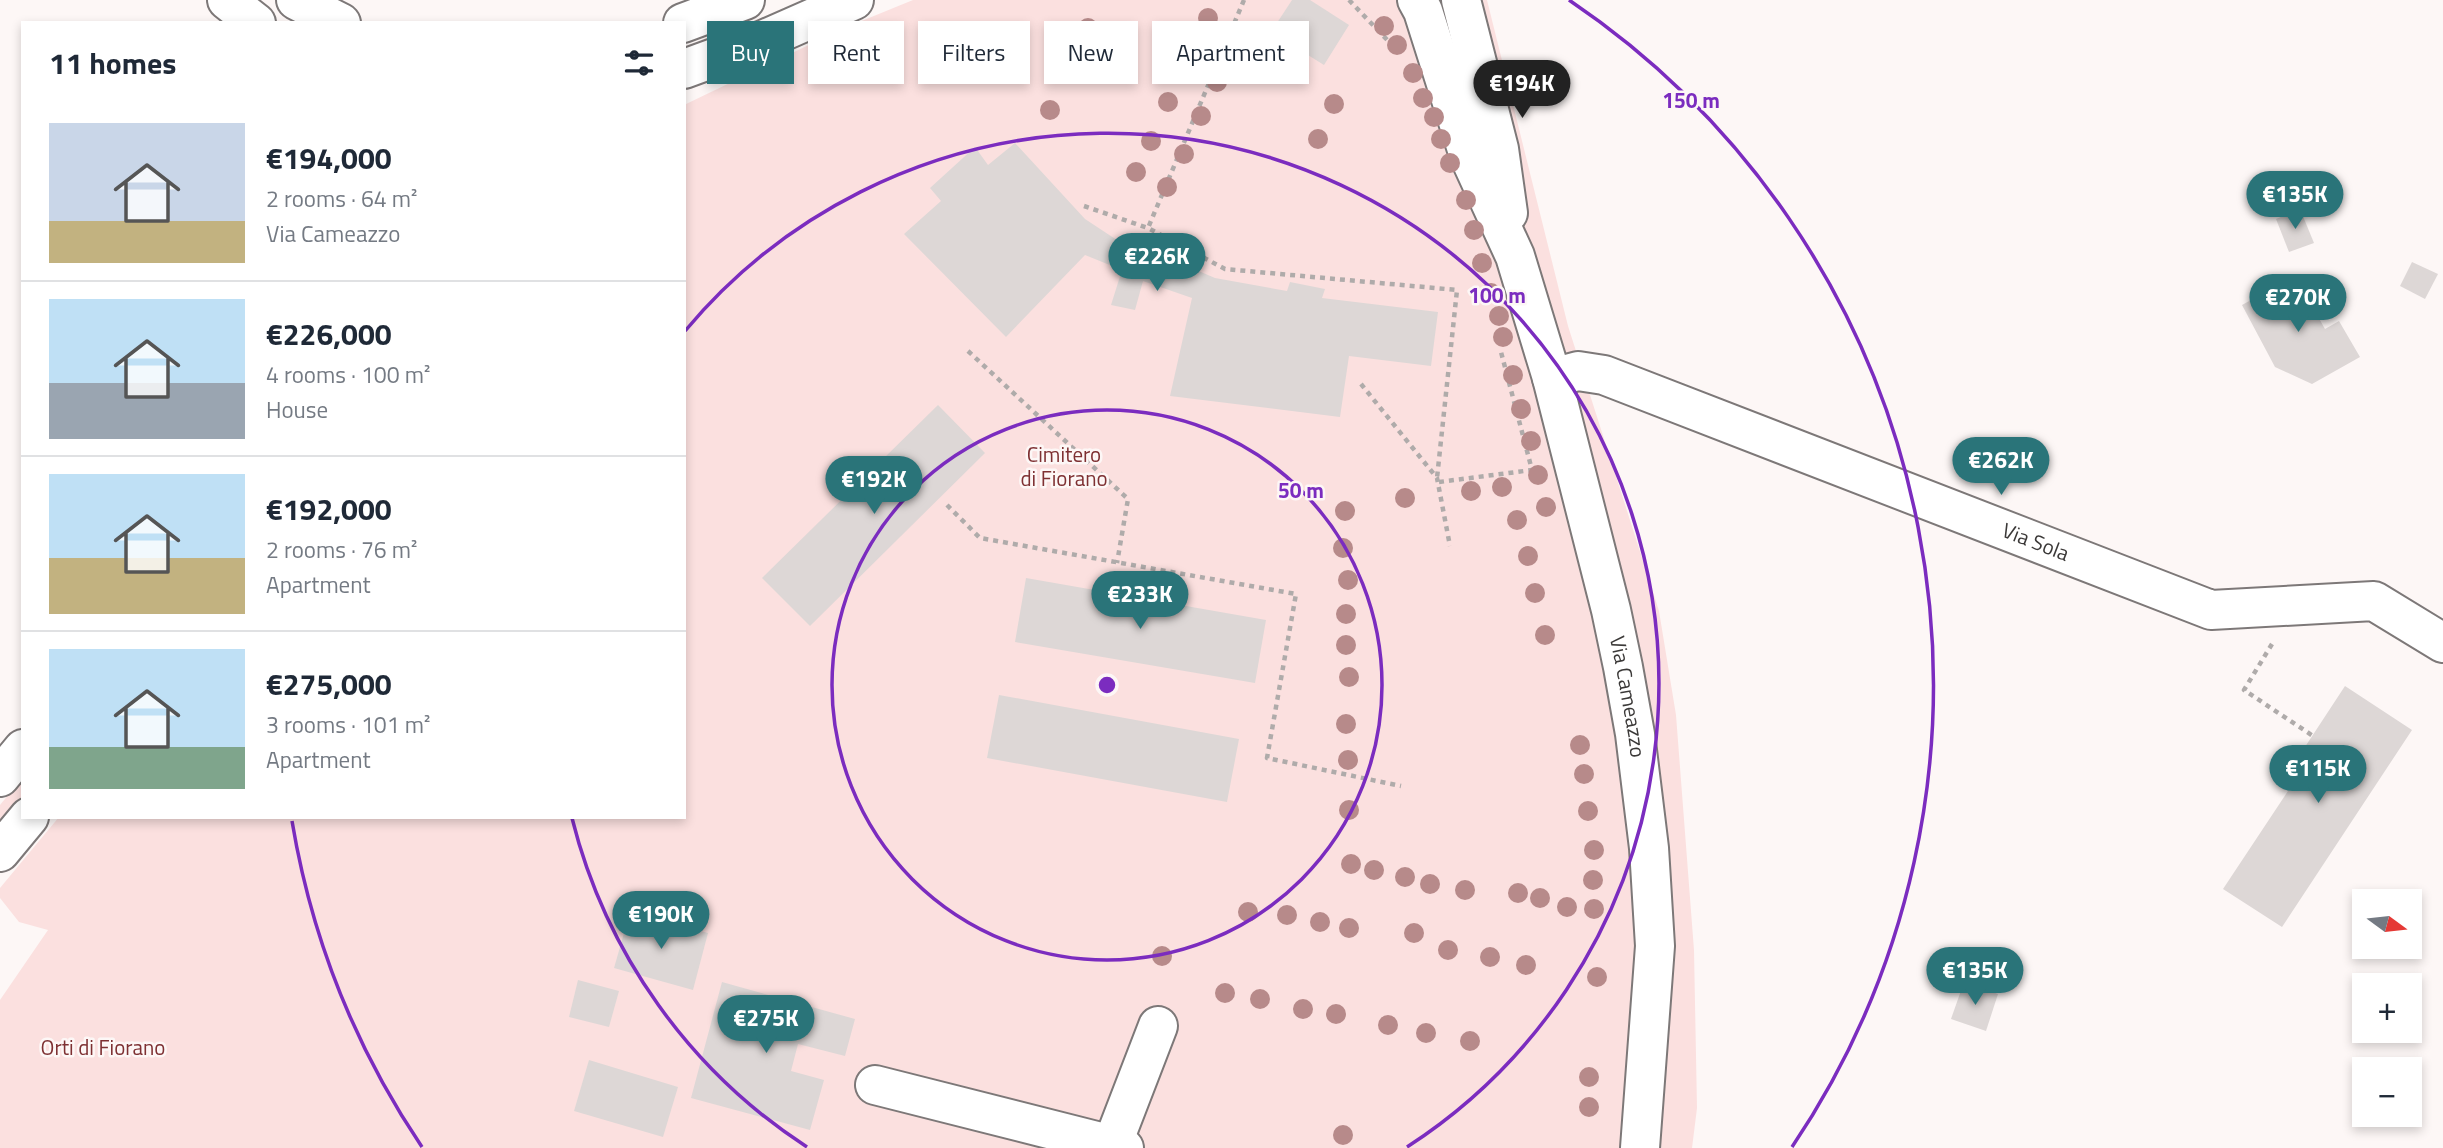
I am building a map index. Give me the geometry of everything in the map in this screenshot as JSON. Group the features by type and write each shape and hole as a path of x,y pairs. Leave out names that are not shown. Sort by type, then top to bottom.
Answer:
{"street":[{"path":"227,0 253,21"},
{"path":"296,0 337,21"},
{"path":"686,22 745,0"},
{"path":"686,68 763,40 854,0"},
{"name":"Via Cameazzo","path":"1417,0 1423,11 1469,156 1515,256 1552,378 1623,667 1635,734 1649,848 1655,946 1640,1148"},
{"name":"Via Cameazzo","path":"1461,0 1499,149 1515,256"},
{"name":"Via Sola","path":"1552,378 1578,371 1604,375 2211,610 2374,601 2443,643"},
{"path":"0,777 21,751"},
{"path":"0,852 27,819"},
{"path":"875,1085 1116,1147 1158,1026"}],"path":[{"path":"1148,228 1244,0"},
{"path":"1349,0 1391,43 1396,55"},
{"path":"1084,206 1148,228 1225,269 1457,290 1438,480 1450,547"},
{"path":"1438,480 1532,470 1498,340"},
{"path":"968,351 1128,499 1117,563"},
{"path":"1361,384 1438,480"},
{"path":"947,505 979,538 1296,594 1267,758 1401,786"},
{"path":"2265,607 2276,637 2244,690 2313,736"}],"green space":[{"path":"913,0 1487,0 1568,326 1659,611 1676,715 1694,950 1697,1108 1692,1148 0,1148 0,1000 48,930 19,922 0,898 0,888 57,819 686,819 686,104 728,84 794,84 794,52 808,45 808,84 904,84 904,21 862,21"},
{"path":"21,779 21,803 0,828 0,805"}],"building":[{"path":"1292,0 1310,0 1349,25 1324,65 1309,56 1309,21 1278,21"},
{"path":"1015,143 1085,219 1126,246 1130,235 1153,241 1152,251 1215,278 1287,291 1290,282 1325,289 1322,298 1438,312 1431,366 1349,356 1340,417 1170,396 1192,298 1143,281 1135,310 1111,305 1122,270 1085,255 1006,337 904,234 941,201 930,188 975,147 988,165"},
{"path":"2300,209 2314,243 2289,252 2276,219"},
{"path":"2412,262 2438,274 2425,299 2400,286"},
{"path":"2295,276 2325,329 2339,321 2360,357 2312,384 2275,367 2242,305"},
{"path":"938,405 985,453 810,626 762,578"},
{"path":"1026,578 1266,620 1255,683 1015,642"},
{"path":"2345,686 2412,730 2282,927 2223,889 2288,791 2280,785"},
{"path":"999,695 1239,739 1227,802 987,758"},
{"path":"630,912 708,933 693,990 614,968"},
{"path":"578,980 619,991 609,1027 569,1017"},
{"path":"722,982 855,1019 845,1056 798,1044 791,1071 824,1080 810,1130 691,1098"},
{"path":"1964,982 1998,994 1986,1031 1951,1019"},
{"path":"589,1060 678,1087 663,1137 574,1111"}],"park label":[{"name":"Cimitero di Fiorano","path":"1064,467"},
{"name":"Orti di Fiorano","path":"103,1048"}]}
